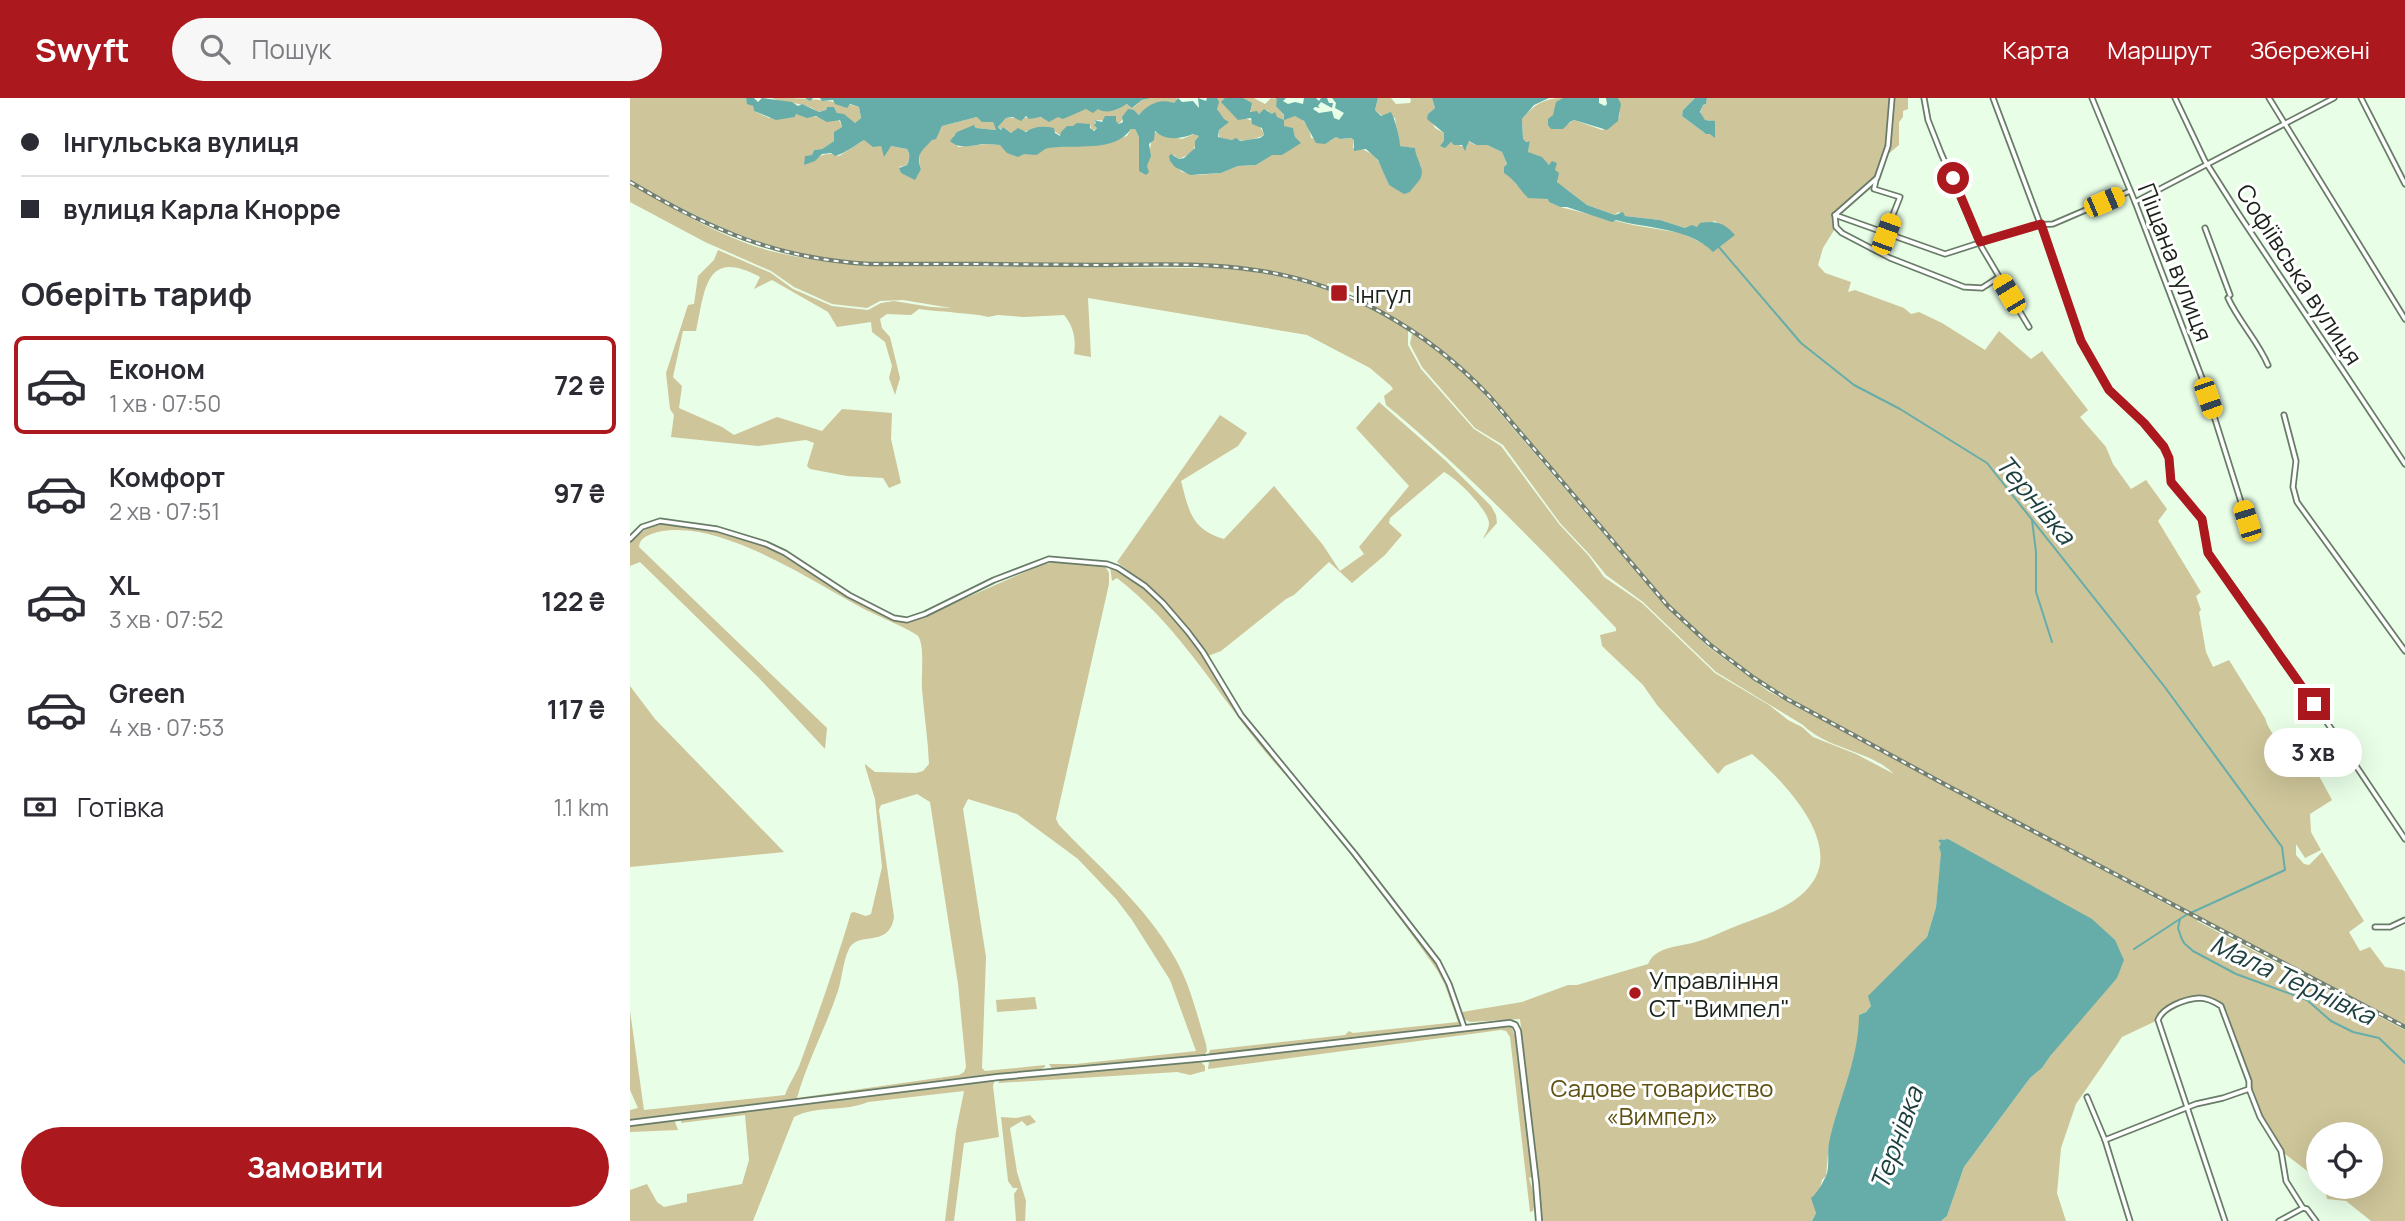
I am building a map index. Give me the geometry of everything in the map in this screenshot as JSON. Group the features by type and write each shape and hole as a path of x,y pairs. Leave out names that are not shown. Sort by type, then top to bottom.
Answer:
{"street":[{"path":"1879,251 1900,197 1874,189 1888,146 1892,98"},
{"path":"1924,98 1928,120 1980,242 2029,327"},
{"path":"1993,98 2041,224 2081,341 2109,390 2144,423 2164,447 2169,458 2171,482 2202,519 2208,553 2264,630 2281,659 2405,839"},
{"name":"Піщана вулиця","path":"2092,98 2202,378 2247,521"},
{"name":"Софіївська вулиця","path":"2175,98 2208,165 2298,306 2405,464"},
{"path":"2269,98 2405,320"},
{"path":"2135,202 2334,98"},
{"path":"2361,98 2405,184"},
{"path":"1877,178 1835,215 1836,228 1890,258 1964,287 1982,288 1999,277"},
{"path":"1835,215 1942,254 2041,224 2053,224 2130,191"},
{"path":"2205,228 2239,320 2261,349 2268,365"},
{"path":"2284,415 2296,461 2293,487 2297,502 2405,651"},
{"path":"630,539 642,527 669,521 742,536 785,553 849,595 901,620 915,618 994,580 1049,559 1107,564 1118,568 1156,595 1188,632 1241,715 1354,853 1437,962 1449,984 1464,1027"},
{"path":"2375,927 2390,927 2405,920"},
{"path":"2225,1221 2158,1020 2161,1014 2170,1008 2199,998 2221,1006 2260,1117 2281,1151 2286,1181 2302,1209"},
{"path":"630,1123 998,1077 1206,1058 1510,1023 1517,1027 1536,1183 1538,1221"},
{"path":"2105,1140 2188,1107 2249,1089"},
{"path":"2087,1097 2105,1140 2130,1221"},
{"path":"2279,1221 2302,1209 2307,1209 2316,1221"}],"green space":[{"name":"Садове товариство «Вимпел»","path":"630,98 746,98 754,111 769,118 795,117 796,114 839,120 842,127 834,133 834,141 822,149 814,150 812,155 807,156 804,165 825,154 839,156 864,140 881,146 884,154 891,146 907,149 908,163 899,167 901,173 909,176 921,169 919,161 922,149 942,126 977,117 993,122 996,130 975,126 953,136 958,147 1000,145 1015,154 1030,154 1045,148 1087,146 1127,136 1131,129 1135,129 1139,137 1139,159 1147,166 1153,132 1182,139 1194,134 1199,136 1192,153 1179,159 1174,155 1170,161 1182,172 1198,175 1221,173 1238,166 1256,165 1295,137 1293,129 1284,126 1267,110 1259,114 1249,111 1248,103 1243,98 1254,98 1265,104 1271,98 1277,99 1277,106 1284,116 1302,119 1311,138 1330,141 1336,137 1354,140 1353,148 1368,152 1377,159 1389,185 1410,192 1417,181 1421,166 1415,158 1414,148 1399,146 1395,118 1382,116 1375,110 1378,98 1391,98 1396,104 1410,103 1410,98 1432,98 1435,108 1428,114 1435,128 1444,133 1446,145 1450,142 1467,148 1468,141 1502,152 1513,179 1521,189 1549,199 1549,202 1560,207 1633,225 1681,233 1706,245 1734,235 1715,221 1685,228 1660,220 1625,216 1618,212 1615,215 1587,205 1560,187 1552,167 1528,152 1530,141 1525,142 1523,139 1522,119 1539,103 1563,98 1553,115 1552,128 1562,128 1574,120 1602,130 1617,122 1619,118 1618,98 1695,98 1683,110 1682,116 1706,134 1711,120 1705,120 1701,114 1707,98 1908,98 1908,109 1903,111 1899,122 1899,145 1886,156 1877,178 1835,215 1836,227 1823,248 1818,265 1825,273 1851,282 1848,292 1855,290 1904,308 1911,314 1919,312 1985,350 1999,331 2031,359 2042,351 2088,410 2080,417 2106,447 2113,464 2131,489 2146,480 2167,509 2158,521 2201,592 2196,596 2201,610 2199,612 2206,652 2213,667 2229,660 2267,725 2296,767 2312,763 2332,800 2310,814 2311,832 2321,850 2305,858 2296,844 2296,855 2304,864 2309,865 2322,852 2364,921 2349,932 2360,951 2370,947 2385,967 2405,972 2405,1027 2201,918 2197,921 2405,1030 2405,1221 2371,1221 2346,1201 2327,1199 2383,1199 2383,1122 2306,1122 2306,1170 2281,1151 2261,1116 2227,1012 2213,1001 2204,999 2186,1001 2168,1008 2160,1012 2158,1020 2122,1037 2076,1104 2061,1148 2057,1193 2066,1221 1941,1221 1947,1216 1964,1167 2030,1078 2042,1068 2051,1055 1951,842 1943,839 1936,907 1927,937 1870,1000 1871,1006 1866,1012 1859,1015 1855,1056 1829,1144 1826,1176 1819,1192 1813,1196 1816,1213 1812,1221 1542,1221 1520,1019 1470,1022 1464,1019 1462,1012 1522,1002 1568,985 1577,985 1648,964 1663,950 1707,938 1774,911 1795,899 1812,883 1820,866 1820,849 1804,812 1778,779 1752,754 1725,766 1718,774 1657,705 1643,685 1602,646 1600,635 1616,631 1616,628 1476,485 1386,405 1384,396 1393,389 1391,386 1370,368 1307,335 1088,298 1091,357 1074,354 1074,333 1064,315 988,317 919,309 911,315 887,314 880,319 882,328 890,337 900,378 895,395 889,378 892,366 885,342 872,332 871,322 837,327 828,312 772,280 754,289 760,277 742,269 728,267 718,270 711,277 702,301 696,331 683,331 673,377 682,386 679,408 734,435 777,417 822,431 842,409 892,413 891,439 901,483 889,488 883,478 847,476 810,469 807,466 814,443 806,440 758,446 671,437 674,415 670,409 666,373 688,305 694,304 698,276 714,260 718,250 771,273 793,289 832,306 868,310 881,303 894,301 951,308 903,300 880,301 867,308 832,304 794,287 771,271 705,242 630,202 630,183 700,223 737,240 775,252 811,259 871,266 1222,268 1273,275 1341,295 1408,329 1408,345 1421,369 1474,429 1501,446 1559,524 1589,556 1604,577 1642,603 1715,673 1769,705 1813,737 1856,754 1894,774 1873,760 1824,740 1803,725 1716,672 1643,602 1606,575 1560,523 1503,445 1475,428 1422,367 1410,344 1412,334 1444,355 1476,385 1643,580 1707,646 1768,691 2170,906 2173,904 1837,726 1755,677 1710,643 1669,605 1484,389 1469,375 1438,350 1406,327 1353,297 1354,293 1328,283 1326,286 1284,274 1223,265 870,263 836,260 774,246 716,225 630,180"},
{"path":"772,98 848,104 859,107 861,118 855,123 837,113 834,107 818,112 807,106"},
{"path":"1177,98 1175,103 1155,104 1139,115 1130,110 1119,124 1116,121 1094,120 1097,128 1092,131 1090,124 1072,127 1061,136 1050,128 1011,133 998,127 1006,118 1058,117 1086,109 1117,109 1127,104 1133,108 1142,100"},
{"path":"1217,98 1225,98 1231,112 1255,123 1264,135 1242,140 1219,137 1219,130 1226,124 1217,109"},
{"path":"1379,402 1446,461 1491,506 1497,523 1483,539 1489,523 1483,510 1463,487 1444,472 1390,518 1389,523 1402,535 1385,555 1352,583 1329,562 1294,595 1221,651 1208,656 1189,629 1167,605 1117,562 1220,415 1247,433 1238,446 1181,481 1193,518 1204,530 1224,539 1274,486 1323,545 1340,571 1364,554 1359,547 1409,486 1356,428"},
{"path":"668,522 717,531 765,546 848,597 901,621 925,616 1043,564 1068,561 1105,566 1109,573 1109,584 1056,819 1136,904 1163,939 1189,989 1206,1044 1207,1051 1204,1056 1052,1069 1049,1064 1076,1064 1196,1051 1170,980 1116,899 1078,859 1017,814 968,799 963,809 986,957 982,1068 985,1071 1045,1067 1039,1070 630,1122 630,1110 638,1108 630,1090 630,1011 644,1110 785,1095 808,1043 851,913 866,916 871,914 882,867 875,799 865,764 875,772 916,773 923,771 929,764 922,689 922,654 918,636 793,569 737,543 709,534 683,530 658,532 641,541 639,547 827,728 825,749 759,678 640,562 630,566 630,541 650,526","holes":["917,794 930,802 958,984 966,1067 964,1072 959,1075 797,1098 838,991 849,949 860,940 886,933 894,917 879,810 881,805"]},
{"path":"1110,566 1121,571 1155,597 1187,633 1240,716 1305,795 1436,963 1454,1000 1460,1024 1457,1027 1208,1056 1210,1050 1345,1035 1349,1031 1353,1033 1458,1022 1437,970 1372,882 1174,634 1137,595 1117,578 1112,581"},
{"path":"630,686 655,719 784,852 630,867"},
{"path":"1035,997 1037,1009 997,1012 996,1000"},
{"path":"1511,1027 1516,1037 1532,1177 1529,1178 1534,1198 1533,1211 1530,1212 1510,1037 1506,1031 1208,1069 1209,1062 1212,1061"},
{"path":"1201,1062 1205,1071 1190,1075 1177,1072 998,1083 1001,1079"},
{"path":"995,1079 993,1086 999,1137 964,1143 954,1221 945,1221 956,1131 964,1091 868,1102 812,1111 794,1117 753,1221 630,1221 630,1190 647,1184 657,1202 664,1207 687,1202 687,1194 742,1184 749,1160 745,1115 681,1123 682,1119"},
{"path":"1030,1115 1036,1122 1027,1126 1022,1121 1010,1128 1017,1172 1026,1201 1025,1221 1016,1221 1014,1194 1018,1188 1013,1188 1008,1181 1001,1117"},
{"path":"674,1119 678,1130 630,1132 630,1125"}],"water":[{"path":"746,98 754,98 758,102 762,98 792,102 819,112 827,107 834,107 837,113 844,114 855,123 861,118 859,107 850,104 847,108 835,104 833,100 822,101 820,98 1151,98 1142,100 1132,108 1127,104 1113,111 1098,109 1093,113 1086,109 1049,122 1041,117 1029,119 1026,116 1021,121 1013,117 1006,118 998,127 1011,133 1018,128 1026,132 1050,127 1060,136 1067,126 1077,123 1090,124 1094,131 1097,128 1094,120 1102,122 1105,116 1116,116 1119,124 1123,122 1122,117 1128,109 1139,115 1155,103 1174,103 1178,98 1182,102 1193,101 1199,108 1198,98 1206,101 1207,98 1217,98 1217,109 1229,122 1219,130 1218,137 1232,140 1236,138 1240,141 1260,138 1264,135 1262,128 1252,124 1251,118 1238,120 1221,102 1225,98 1243,98 1252,103 1250,112 1257,111 1259,114 1264,109 1272,114 1275,112 1277,117 1284,120 1284,126 1293,128 1295,137 1301,143 1282,155 1272,155 1256,165 1238,166 1221,173 1190,175 1175,167 1169,156 1171,154 1179,159 1184,158 1195,148 1195,141 1199,136 1193,134 1168,138 1155,131 1154,140 1149,144 1151,156 1147,166 1149,172 1146,175 1139,171 1139,137 1135,129 1105,145 1047,148 1036,155 1024,154 1018,157 1007,153 1000,145 963,146 950,141 957,132 974,125 976,128 996,130 993,122 982,122 977,117 942,126 936,139 921,153 921,169 915,180 901,173 899,168 908,163 907,149 891,146 884,157 881,146 873,147 864,140 835,156 831,153 822,154 815,161 804,165 805,156 812,155 814,150 822,149 834,141 834,132 842,127 840,120 827,122 816,116 807,118 796,114 795,117 776,120 754,111 753,106 747,104"},
{"path":"1274,98 1286,98 1283,101 1288,104 1303,104 1304,98 1316,98 1319,101 1321,98 1327,98 1329,103 1333,103 1332,108 1321,102 1318,106 1320,108 1313,109 1319,113 1332,111 1334,118 1339,120 1344,113 1335,108 1336,103 1332,98 1378,98 1375,110 1381,116 1391,112 1400,146 1415,148 1422,170 1420,179 1410,192 1404,194 1389,185 1378,160 1366,149 1354,151 1354,140 1336,137 1325,144 1316,143 1304,121 1295,116 1284,120 1284,115 1276,106 1277,99"},
{"path":"1432,98 1549,98 1534,105 1522,119 1523,139 1530,141 1528,152 1542,157 1549,165 1552,161 1557,163 1557,182 1587,205 1615,215 1623,212 1625,216 1660,220 1685,228 1715,222 1724,225 1735,235 1713,252 1703,244 1679,233 1616,220 1612,222 1560,207 1548,199 1528,198 1504,173 1507,164 1502,152 1469,141 1465,151 1462,145 1454,145 1451,142 1445,148 1440,146 1444,141 1444,133 1427,119 1428,114 1435,108"},
{"path":"1563,98 1599,98 1599,103 1605,106 1606,98 1618,98 1621,104 1618,121 1607,130 1574,120 1563,129 1551,129 1548,119 1553,115 1556,102"},
{"path":"1695,98 1707,98 1700,112 1705,120 1715,121 1715,138 1682,116 1683,110"},
{"path":"1948,839 2092,919 2115,940 2124,960 2117,978 2042,1068 2030,1078 1964,1167 1947,1216 1941,1221 1812,1221 1816,1213 1811,1198 1820,1188 1827,1172 1829,1143 1856,1048 1859,1015 1871,1006 1868,996 1927,937 1936,907 1941,853 1938,840"}],"waterway":[{"name":"Тернівка","path":"1718,246 1801,343 1854,385 1900,409 1987,463 2164,686 2282,847 2285,870 2186,915 2134,949"},
{"path":"2032,520 2036,552 2036,592 2052,642"},
{"name":"Мала Тернівка","path":"2180,919 2178,928 2181,937 2193,951 2236,974 2307,1000 2331,1021 2353,1032 2379,1038 2405,1063"}],"railway":[{"path":"630,182 688,214 744,239 804,256 870,264 1214,266 1287,276 1352,298 1411,330 1465,372 1489,396 1668,606 1709,644 1754,678 1787,699 1946,785 2405,1027"}],"place":[{"name":"Інгул","path":"1339,293"},
{"name":"Управління СТ \"Вимпел\"","path":"1635,993"}],"route":[{"path":"1953,178 1980,242 2041,224 2081,341 2109,390 2144,423 2164,447 2169,458 2171,482 2202,519 2208,553 2314,704"}]}
